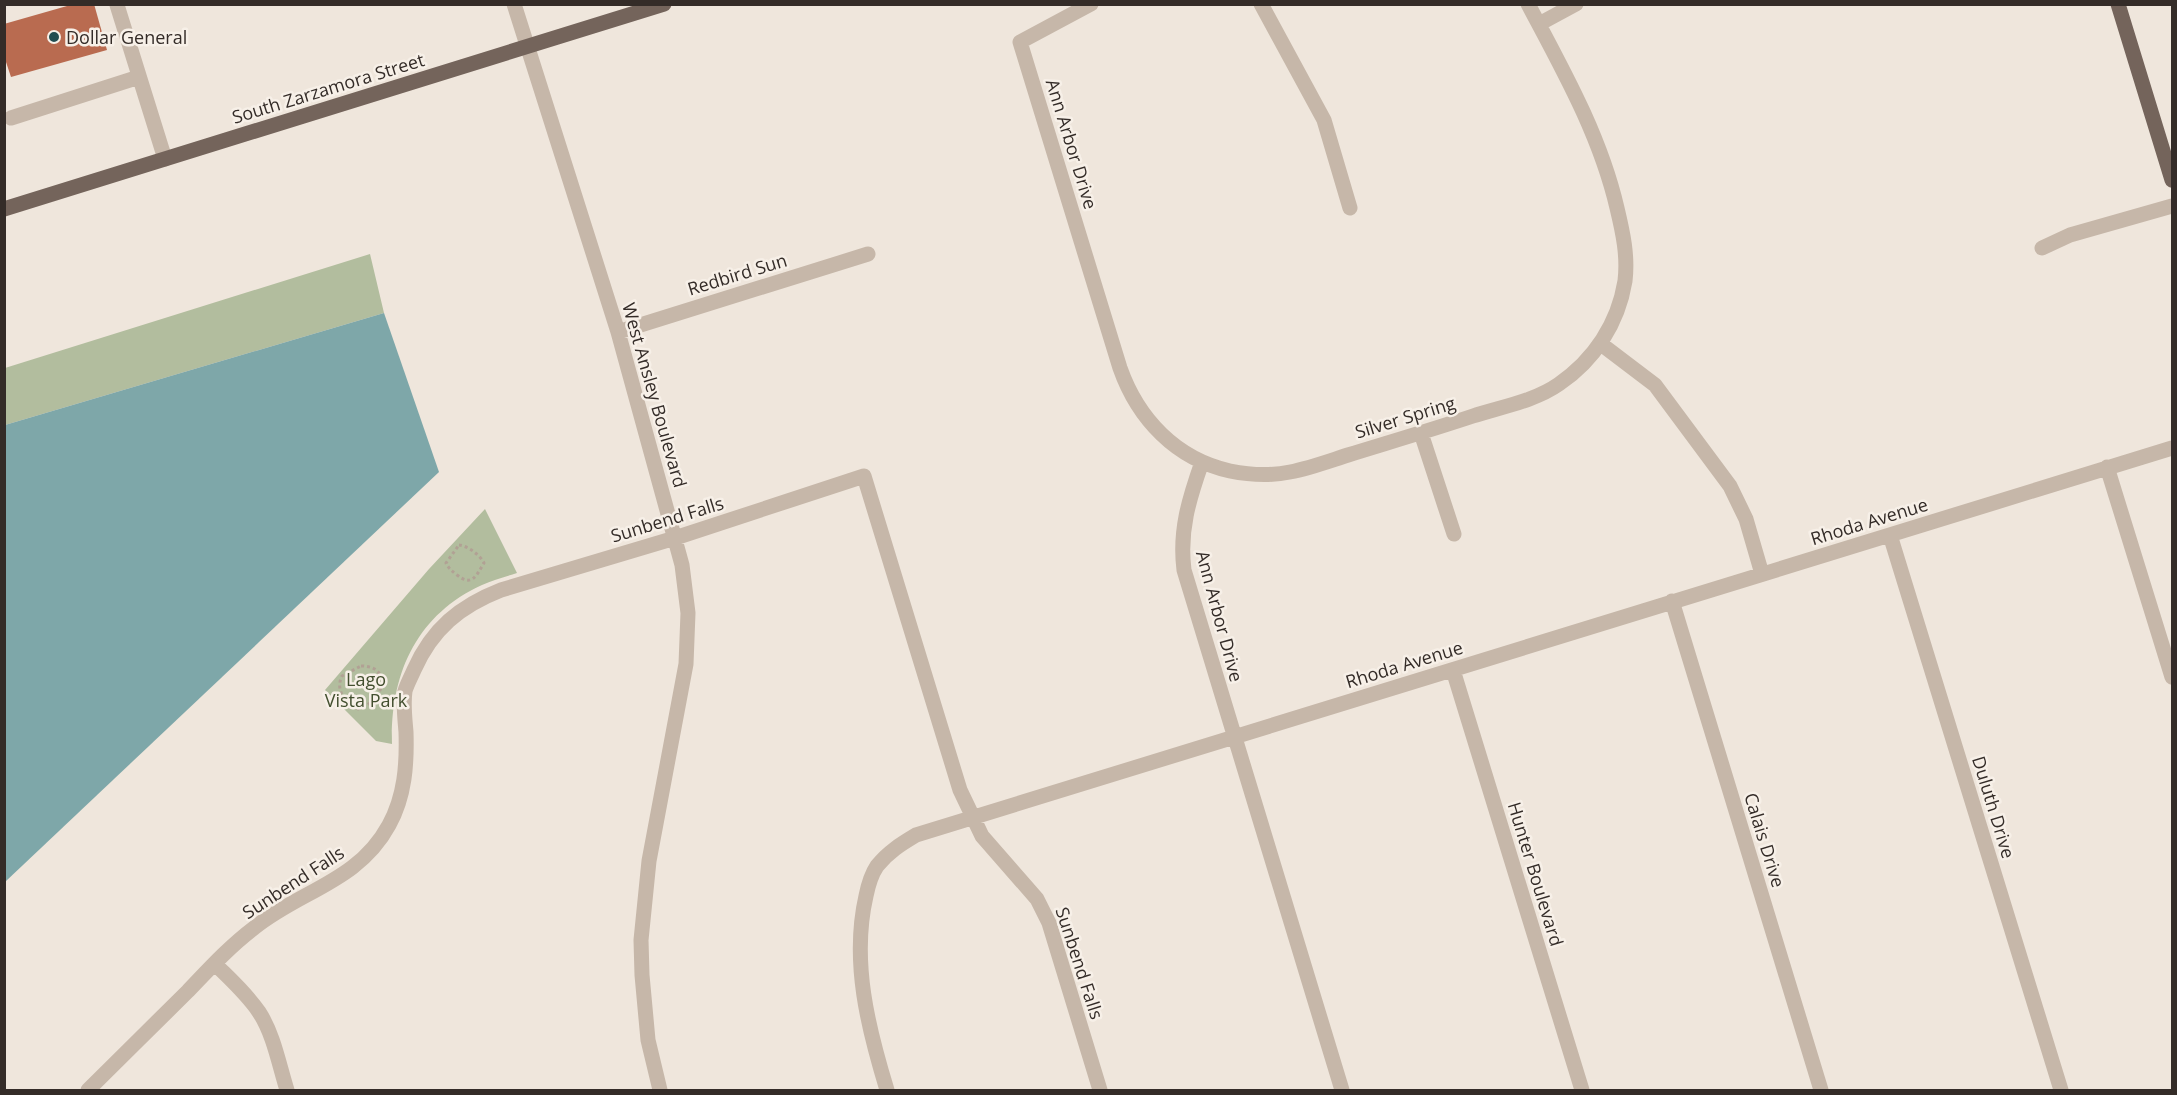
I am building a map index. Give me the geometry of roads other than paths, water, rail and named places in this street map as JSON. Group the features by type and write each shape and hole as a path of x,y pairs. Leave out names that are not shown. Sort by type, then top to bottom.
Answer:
{"main road":[{"name":"South Zarzamora Street","path":"4,209 664,4"},
{"path":"2118,4 2172,180"}],"street":[{"name":"West Ansley Boulevard","path":"514,4 618,332 682,565 688,613 686,664 649,861 641,940 648,1040 660,1090"},
{"name":"Ann Arbor Drive","path":"1091,4 1020,42 1125,383 1140,411 1161,435 1186,454 1202,462 1185,510 1182,555 1187,585 1342,1090"},
{"path":"1261,4 1323,120 1350,208"},
{"name":"Silver Spring","path":"1202,462 1228,471 1244,473 1291,472 1546,393 1574,373 1601,344 1614,319 1622,296 1626,265 1623,233 1611,183 1595,136 1528,4"},
{"path":"1539,24 1576,4"},
{"path":"117,5 165,159"},
{"path":"11,118 139,77"},
{"path":"2042,248 2070,235 2172,206"},
{"name":"Redbird Sun","path":"618,332 868,254"},
{"path":"1601,344 1655,385 1730,486 1746,519 1762,574"},
{"path":"1421,433 1454,534"},
{"name":"Rhoda Avenue","path":"887,1090 868,1020 860,964 862,912 869,882 876,867 893,849 916,835 2172,448"},
{"path":"2108,468 2172,677"},
{"name":"Sunbend Falls","path":"88,1090 253,928 282,908 344,875 376,846 399,805 405,778 407,753 405,691 423,651 439,630 463,609 480,598 501,590 675,538 864,476 960,790 982,836 1037,899 1049,923 1100,1090"},
{"name":"Duluth Drive","path":"1890,535 2061,1090"},
{"name":"Calais Drive","path":"1672,602 1821,1090"},
{"name":"Hunter Boulevard","path":"1453,670 1582,1090"},
{"path":"215,964 246,994 259,1013 274,1047 287,1090"}],"water":[{"path":"384,313 439,472 5,882 5,425"}],"place":[{"name":"Dollar General","path":"54,37"}],"park label":[{"name":"Lago Vista Park","path":"366,689"}]}
